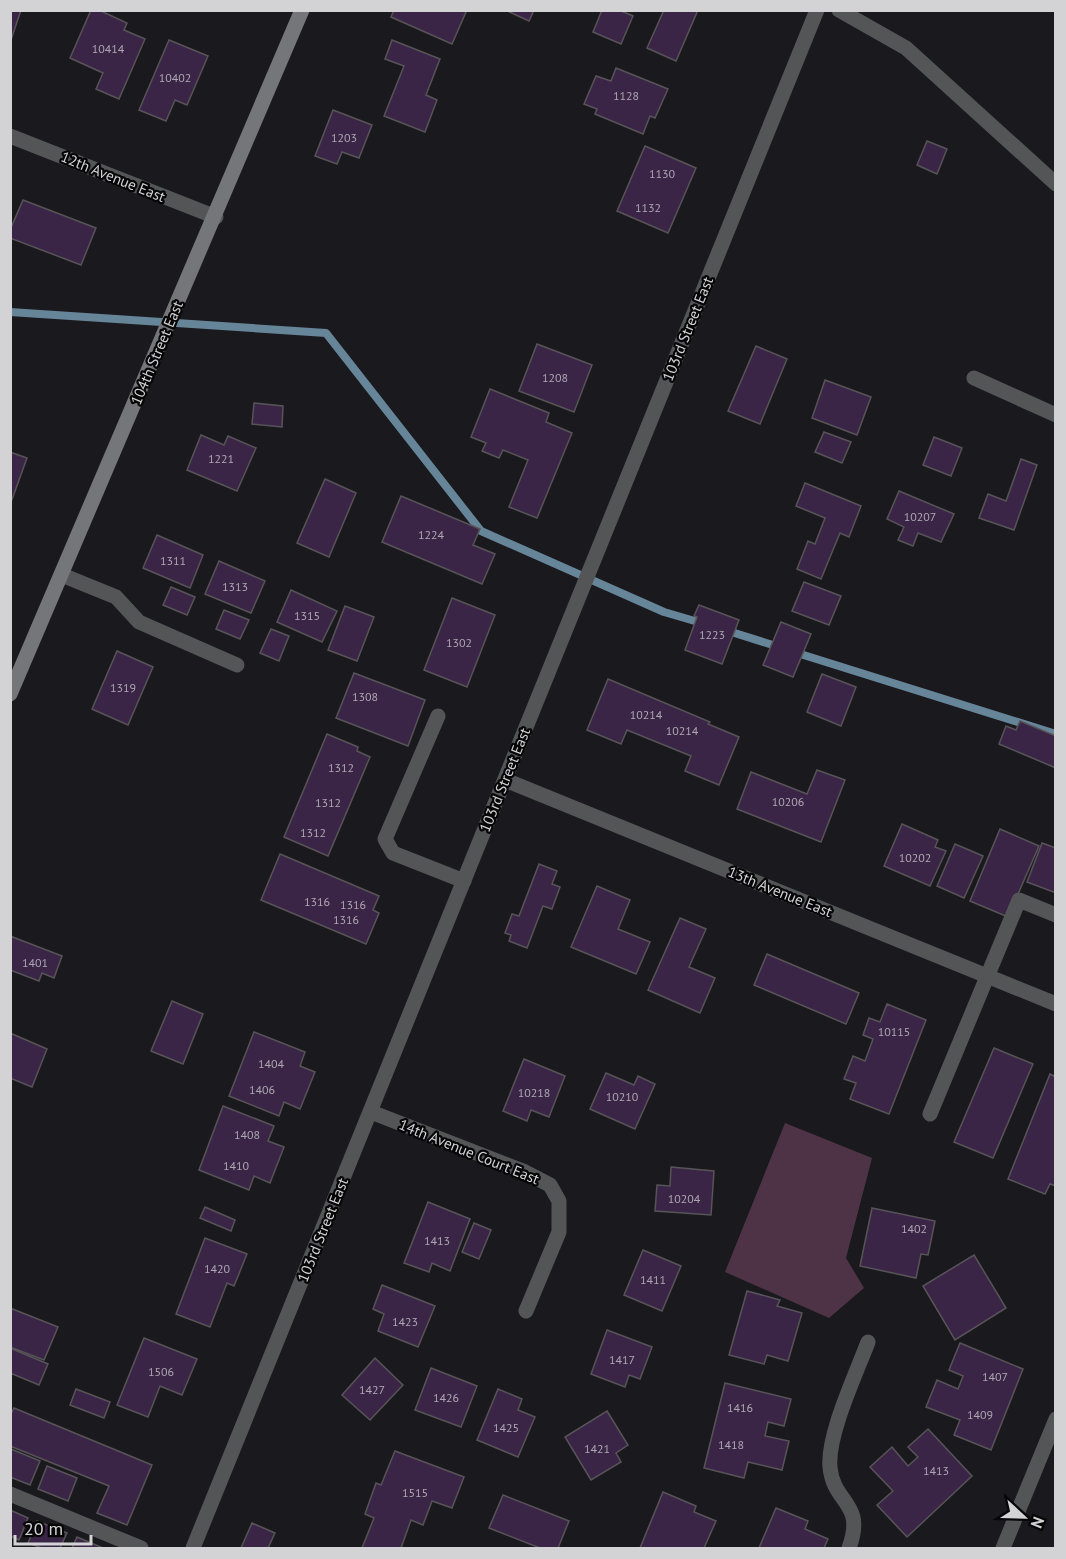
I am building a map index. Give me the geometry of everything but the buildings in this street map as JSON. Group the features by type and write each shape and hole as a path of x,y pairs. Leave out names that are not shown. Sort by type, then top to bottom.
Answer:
{"street":[{"name":"104th Street East","path":"10,694 216,217 302,10"},
{"name":"103rd Street East","path":"193,1548 817,10"},
{"path":"839,10 906,48 1056,184"},
{"name":"12th Avenue East","path":"10,136 216,217"},
{"path":"974,378 1056,415"},
{"path":"62,575 116,597 139,622 237,665"},
{"path":"438,716 385,838 393,853 464,881"},
{"name":"13th Avenue East","path":"506,780 1056,1004"},
{"path":"930,1113 1019,900 1056,915"},
{"name":"14th Avenue Court East","path":"371,1113 523,1171 549,1185 560,1201 559,1232 526,1311"},
{"path":"849,1548 856,1530 855,1520 832,1478 830,1454 868,1342"},
{"path":"1003,1548 1056,1419"},
{"path":"10,1494 141,1548"}],"shaded area":[{"path":"785,1123 872,1158 846,1258 864,1288 829,1318 725,1272"}],"waterway":[{"path":"10,312 326,333 481,531 664,612 705,624"},
{"path":"725,630 779,647"},
{"path":"794,652 1056,734"}]}
